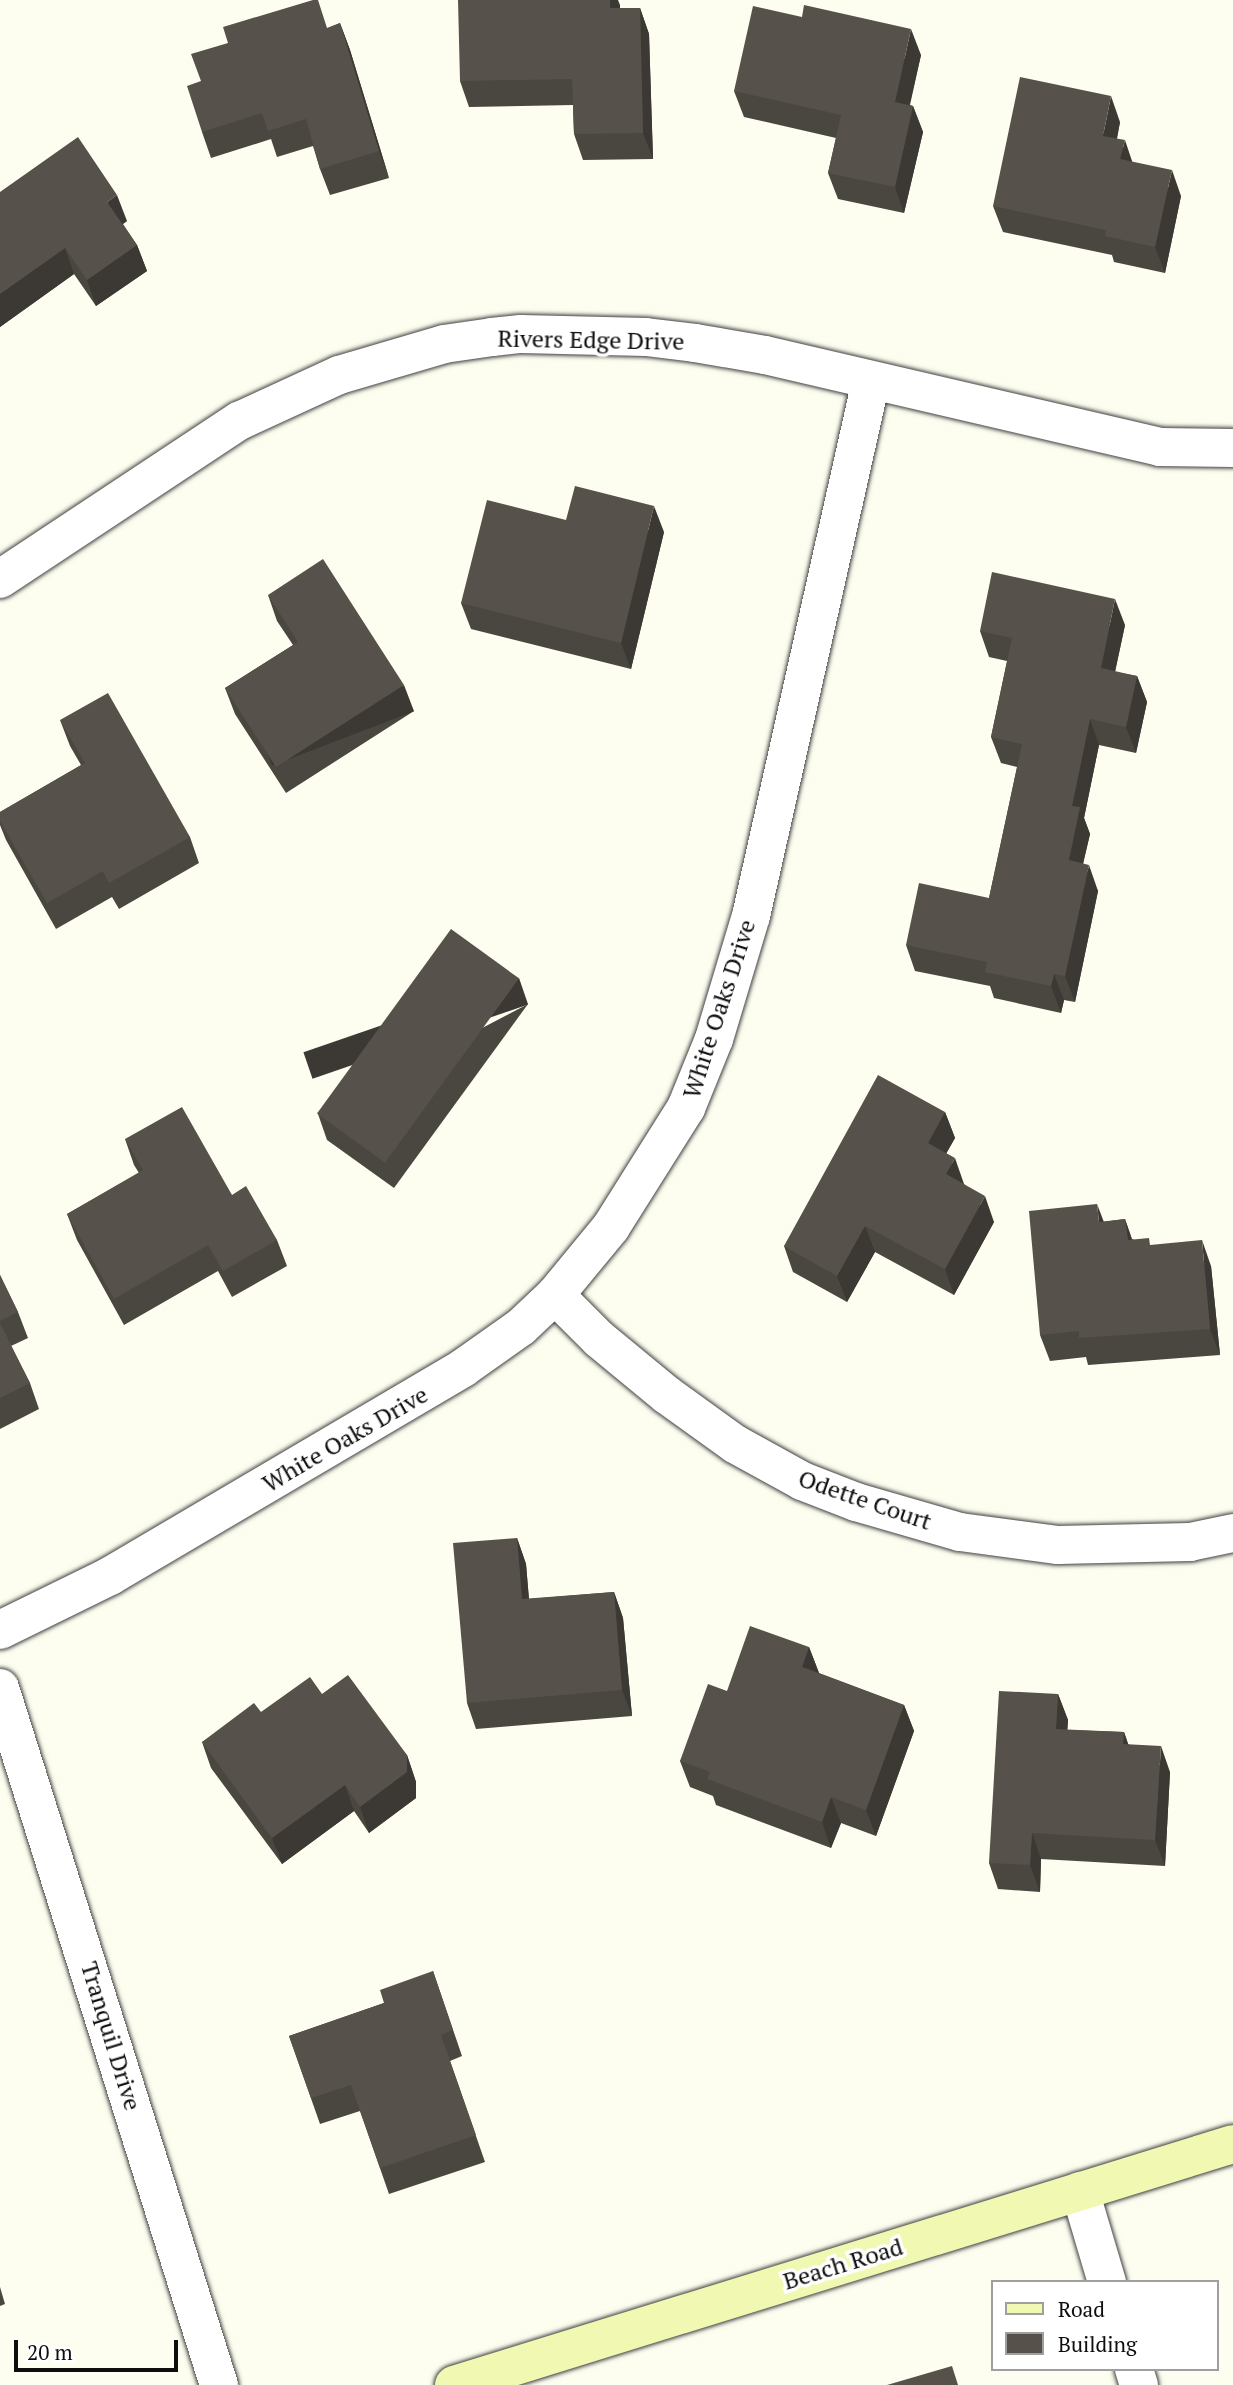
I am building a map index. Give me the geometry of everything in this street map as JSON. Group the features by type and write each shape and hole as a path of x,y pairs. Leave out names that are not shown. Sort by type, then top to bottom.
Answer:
{"street":[{"name":"Rivers Edge Drive","path":"0,579 239,421 339,375 444,344 521,334 646,337 765,355 1160,447 1233,448"},
{"name":"White Oaks Drive","path":"0,1630 110,1576 396,1410 483,1355 521,1327 555,1296 611,1227 686,1108 714,1039 751,916 872,381"},
{"name":"Odette Court","path":"555,1296 628,1363 735,1444 802,1481 856,1502 960,1532 1058,1545 1190,1542 1233,1533"},
{"name":"Tranquil Drive","path":"0,1688 51,1843 219,2385"},
{"name":"Beach Road","path":"454,2385 1233,2144"},
{"path":"1080,2191 1106,2280"}],"building":[{"path":"318,0 327,28 340,23 379,151 320,169 306,119 268,131 262,113 202,132 187,86 201,81 191,54 228,43 223,27"},
{"path":"458,0 610,0 610,8 640,8 643,133 574,134 572,79 460,81"},
{"path":"804,5 911,29 895,102 913,106 895,187 828,173 841,115 734,91 753,6 802,17"},
{"path":"1020,77 1111,96 1103,136 1125,140 1120,159 1172,170 1155,247 1105,236 1106,230 993,206"},
{"path":"78,137 117,195 107,202 137,245 87,280 65,248 0,294 0,192"},
{"path":"575,486 654,506 621,643 461,603 487,500 566,520"},
{"path":"323,559 404,685 276,767 225,688 298,642 268,595"},
{"path":"992,572 1115,599 1101,668 1137,676 1126,727 1090,719 1072,806 1080,807 1069,860 1089,865 1065,976 1054,974 1051,986 985,972 987,962 906,945 919,883 989,898 1022,744 991,737 1012,638 980,631"},
{"path":"108,693 190,837 109,883 103,871 47,903 0,821 0,812 85,763 60,720"},
{"path":"451,929 519,978 385,1163 317,1113"},
{"path":"878,1075 945,1112 928,1143 955,1158 946,1174 985,1196 945,1269 865,1226 837,1276 784,1246"},
{"path":"182,1107 232,1195 246,1186 277,1240 223,1271 208,1245 114,1299 67,1214 143,1170 125,1139"},
{"path":"1097,1204 1099,1222 1125,1219 1128,1240 1149,1238 1150,1245 1202,1240 1210,1329 1079,1338 1079,1331 1040,1335 1029,1211"},
{"path":"0,1275 18,1312 0,1321"},
{"path":"0,1323 30,1383 0,1398"},
{"path":"517,1538 522,1599 614,1592 622,1690 467,1703 453,1543"},
{"path":"750,1626 809,1647 802,1667 904,1705 866,1810 831,1797 822,1822 707,1779 710,1772 680,1761 708,1684 727,1691"},
{"path":"348,1675 407,1755 407,1772 360,1807 345,1785 272,1838 202,1742 254,1703 261,1712 310,1677 322,1694"},
{"path":"999,1691 1058,1694 1056,1729 1124,1732 1123,1744 1161,1746 1155,1840 1032,1833 1030,1865 989,1863"},
{"path":"433,1971 453,2030 441,2035 476,2135 380,2168 351,2085 311,2098 289,2036 384,2003 380,1990"},
{"path":"952,2366 958,2385 887,2385"}]}
